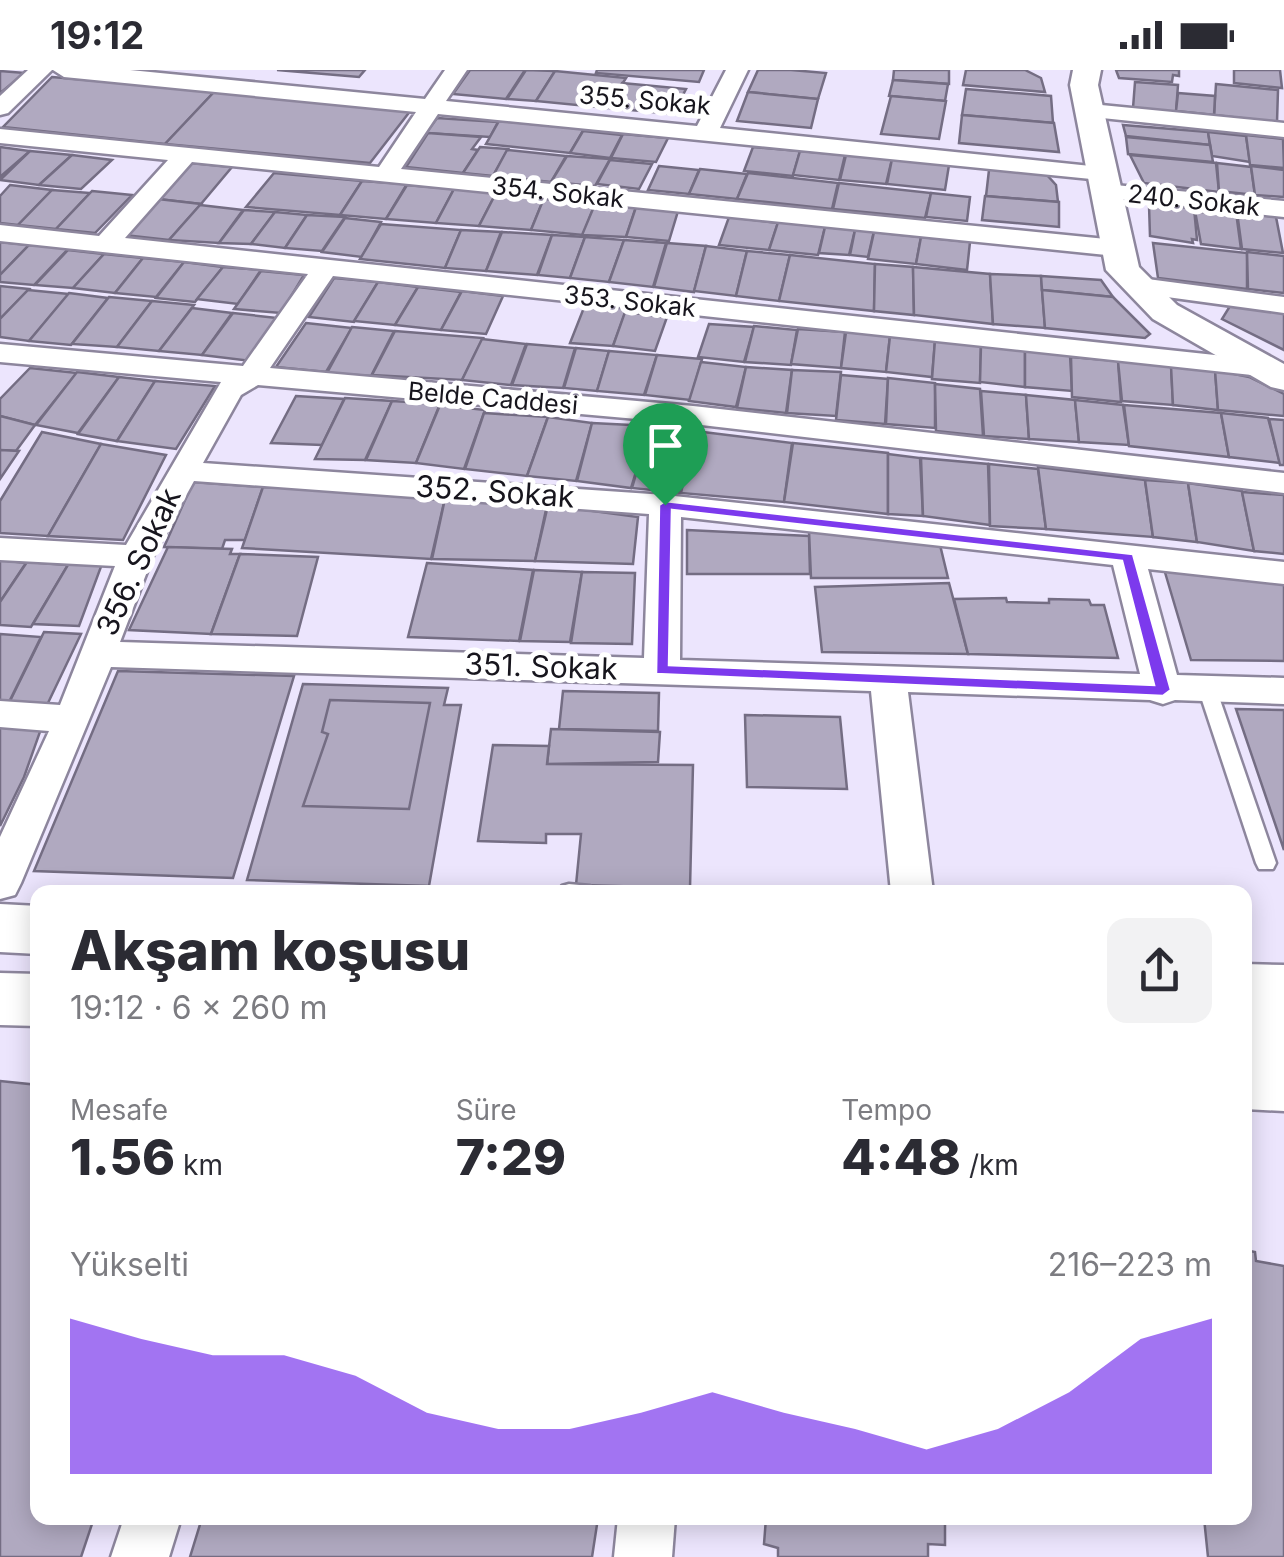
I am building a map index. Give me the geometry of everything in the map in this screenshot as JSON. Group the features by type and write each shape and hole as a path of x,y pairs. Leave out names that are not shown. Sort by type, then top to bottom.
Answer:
{"main road":[{"path":"0,928 30,930"},
{"path":"1252,954 1284,956"},
{"path":"1252,989 1284,991"},
{"path":"0,998 30,1000"},
{"path":"1252,1040 1284,1042"},
{"path":"1252,1081 1284,1083"}],"street":[{"path":"0,108 41,70"},
{"name":"355. Sokak","path":"64,70 705,134 1103,182"},
{"path":"386,174 456,70"},
{"path":"705,134 737,70"},
{"path":"1272,374 1166,312 1123,270 1080,84 1284,130"},
{"name":"354. Sokak","path":"0,136 1116,248"},
{"path":"106,244 185,156"},
{"name":"240. Sokak","path":"1103,182 1284,210"},
{"name":"353. Sokak","path":"0,233 1272,374"},
{"name":"356. Sokak","path":"0,883 73,719 136,556 229,388 250,378 325,269"},
{"path":"1140,286 1284,305"},
{"path":"0,380 10,354"},
{"name":"Belde Caddesi","path":"10,354 693,416 1284,482"},
{"name":"352. Sokak","path":"182,471 665,505 1284,573"},
{"path":"662,670 665,505"},
{"path":"0,548 136,556"},
{"path":"1128,557 1163,690"},
{"name":"351. Sokak","path":"97,654 1284,692"},
{"path":"888,679 911,885"},
{"path":"0,714 73,719"},
{"path":"140,1557 151,1525"},
{"path":"643,1557 645,1525"}],"lane":[{"path":"1208,691 1266,863"}],"building":[{"path":"277,70 365,70 359,77"},
{"path":"470,70 525,70 506,99 453,94"},
{"path":"526,70 555,71 536,101 507,99"},
{"path":"704,70 699,82 596,73"},
{"path":"758,70 826,73 818,99 748,92"},
{"path":"894,70 949,70 949,84 893,80"},
{"path":"966,70 1025,70 1041,78 1045,92 963,85"},
{"path":"1116,70 1179,70 1179,76 1173,75 1172,82 1119,78"},
{"path":"1234,70 1280,70 1282,88 1234,83"},
{"path":"0,71 25,73 0,93"},
{"path":"555,71 626,78 607,108 536,101"},
{"path":"52,77 215,91 165,144 3,127"},
{"path":"893,80 948,84 945,101 889,96"},
{"path":"1135,82 1178,85 1176,112 1133,108"},
{"path":"622,83 686,89 673,114 608,108"},
{"path":"1216,84 1278,90 1277,122 1214,115"},
{"path":"966,89 1051,96 1053,123 962,115"},
{"path":"215,91 411,110 370,163 165,144"},
{"path":"748,92 818,99 811,128 737,121"},
{"path":"1178,93 1215,96 1214,115 1176,111"},
{"path":"891,96 946,101 939,139 881,134"},
{"path":"962,115 1054,123 1059,152 959,143"},
{"path":"437,118 498,122 490,137 426,133"},
{"path":"499,121 584,129 570,153 486,144"},
{"path":"1123,125 1208,132 1210,145 1126,136"},
{"path":"583,131 622,135 610,158 570,153"},
{"path":"1208,132 1246,136 1250,162 1212,156"},
{"path":"428,133 481,137 472,149 478,150 463,173 406,167"},
{"path":"623,134 668,138 656,162 611,158"},
{"path":"1246,135 1283,139 1284,168 1250,165"},
{"path":"1126,137 1210,145 1213,162 1128,154"},
{"path":"0,147 30,151 0,177"},
{"path":"480,147 508,149 493,176 463,173"},
{"path":"753,147 800,151 793,176 744,171"},
{"path":"507,150 566,156 551,182 493,176"},
{"path":"30,151 72,155 39,185 0,180"},
{"path":"800,151 845,155 839,180 793,175"},
{"path":"72,155 112,160 81,189 39,185"},
{"path":"846,155 892,159 886,184 840,180"},
{"path":"1130,155 1216,163 1219,192 1144,183"},
{"path":"567,156 610,159 595,186 551,182"},
{"path":"892,159 949,165 945,190 887,184"},
{"path":"610,160 652,164 639,189 597,184"},
{"path":"191,163 232,167 201,204 158,199"},
{"path":"1217,163 1251,167 1255,195 1219,191"},
{"path":"659,166 699,170 689,194 648,190"},
{"path":"1251,166 1284,170 1284,197 1255,195"},
{"path":"700,169 747,174 737,199 689,194"},
{"path":"989,170 1046,174 1056,185 1058,202 986,196"},
{"path":"274,173 362,181 340,215 246,207"},
{"path":"748,173 838,183 832,209 737,199"},
{"path":"362,181 407,184 386,219 340,215"},
{"path":"839,183 931,193 925,218 833,209"},
{"path":"10,185 52,190 18,225 0,223 0,196"},
{"path":"407,185 454,189 436,223 386,219"},
{"path":"454,189 496,193 479,226 436,223"},
{"path":"52,190 90,193 56,229 18,225"},
{"path":"92,191 132,195 95,233 56,229"},
{"path":"496,193 544,198 531,230 479,226"},
{"path":"931,193 970,197 967,221 926,217"},
{"path":"985,196 1059,202 1059,227 982,220"},
{"path":"544,198 595,204 583,235 531,230"},
{"path":"158,199 201,204 169,240 124,235"},
{"path":"595,204 636,207 626,237 582,235"},
{"path":"200,205 243,210 219,243 169,240"},
{"path":"1149,205 1194,208 1197,240 1192,239 1193,243 1150,236"},
{"path":"636,207 678,211 669,241 626,237"},
{"path":"244,210 275,212 251,244 219,243"},
{"path":"1195,211 1236,212 1241,249 1201,244"},
{"path":"275,212 307,215 285,248 251,244"},
{"path":"1237,212 1276,217 1283,253 1242,249"},
{"path":"307,215 345,217 322,251 285,248"},
{"path":"729,217 778,223 769,250 719,245"},
{"path":"345,218 381,222 362,257 322,252"},
{"path":"778,222 825,227 818,255 769,250"},
{"path":"381,224 461,230 445,268 360,259"},
{"path":"825,227 855,230 849,255 819,253"},
{"path":"461,230 501,232 486,271 445,268"},
{"path":"855,230 874,231 868,257 850,255"},
{"path":"502,232 552,235 537,275 486,271"},
{"path":"874,232 921,237 916,264 868,259"},
{"path":"552,235 585,237 570,278 538,275"},
{"path":"585,237 624,240 609,282 570,278"},
{"path":"921,237 970,242 967,270 916,264"},
{"path":"624,240 666,243 653,287 609,282"},
{"path":"0,242 29,245 0,275"},
{"path":"667,243 706,246 694,292 654,287"},
{"path":"1153,243 1247,253 1247,289 1158,278"},
{"path":"29,245 69,248 34,285 0,282 0,275"},
{"path":"706,246 747,251 736,296 694,291"},
{"path":"68,250 104,254 73,288 35,285"},
{"path":"747,251 790,255 779,301 736,296"},
{"path":"1247,252 1284,256 1284,293 1248,289"},
{"path":"104,254 143,258 115,293 73,288"},
{"path":"790,255 875,264 874,311 779,301"},
{"path":"143,258 184,262 156,297 115,293"},
{"path":"184,262 223,267 195,302 156,298"},
{"path":"875,264 913,267 914,315 874,311"},
{"path":"223,267 261,270 238,304 197,299"},
{"path":"913,267 990,274 993,324 914,315"},
{"path":"261,271 304,275 281,313 234,309"},
{"path":"990,274 1041,276 1045,328 993,324"},
{"path":"1041,276 1101,280 1113,297 1042,290"},
{"path":"334,278 378,282 354,322 309,317"},
{"path":"378,282 418,287 395,325 354,321"},
{"path":"0,286 29,289 0,319"},
{"path":"418,287 461,292 441,330 395,325"},
{"path":"28,290 69,294 29,341 0,337 0,319"},
{"path":"1042,290 1113,297 1150,334 1145,338 1045,328"},
{"path":"462,291 503,296 486,334 441,330"},
{"path":"69,293 108,298 71,345 29,341"},
{"path":"109,297 152,301 117,347 72,344"},
{"path":"152,301 194,305 159,351 117,347"},
{"path":"585,305 627,308 613,346 570,343"},
{"path":"1230,306 1284,313 1284,350 1222,319"},
{"path":"192,308 232,313 202,355 159,351"},
{"path":"625,312 667,317 655,351 613,346"},
{"path":"233,313 277,318 251,361 202,355"},
{"path":"306,323 352,328 326,372 276,367"},
{"path":"709,324 754,327 744,362 698,357"},
{"path":"754,326 797,330 791,365 745,362"},
{"path":"352,327 394,331 371,376 327,373"},
{"path":"798,329 845,332 841,368 791,364"},
{"path":"395,331 483,338 462,380 372,375"},
{"path":"846,332 890,336 886,372 841,368"},
{"path":"890,336 935,341 932,377 886,372"},
{"path":"482,339 526,344 511,385 462,380"},
{"path":"935,340 981,345 980,383 932,379"},
{"path":"527,344 575,348 563,388 512,385"},
{"path":"981,345 1025,350 1025,387 980,382"},
{"path":"576,348 609,351 597,391 564,388"},
{"path":"609,351 657,355 644,395 597,391"},
{"path":"1025,351 1070,355 1072,391 1025,387"},
{"path":"657,355 702,359 690,400 645,395"},
{"path":"1071,357 1118,361 1121,402 1072,397"},
{"path":"1118,361 1171,365 1173,405 1122,401"},
{"path":"701,362 746,367 736,407 689,401"},
{"path":"1171,366 1215,370 1218,410 1173,405"},
{"path":"746,367 792,370 786,413 737,408"},
{"path":"30,368 77,373 35,425 0,416 0,399"},
{"path":"792,370 841,372 836,416 787,413"},
{"path":"1215,370 1249,377 1284,394 1284,416 1218,410"},
{"path":"77,372 119,377 78,433 36,425"},
{"path":"841,375 888,379 885,424 836,420"},
{"path":"119,377 155,381 117,441 78,434"},
{"path":"888,378 935,383 935,428 886,424"},
{"path":"155,381 215,386 176,449 117,441"},
{"path":"935,384 980,389 983,436 936,431"},
{"path":"981,391 1026,395 1029,439 984,436"},
{"path":"1026,395 1075,400 1079,442 1029,439"},
{"path":"296,396 344,399 322,445 271,443"},
{"path":"345,398 392,401 365,460 315,459"},
{"path":"1075,400 1123,405 1129,445 1079,442"},
{"path":"392,401 440,404 416,463 366,460"},
{"path":"440,405 485,410 464,469 416,463"},
{"path":"1124,405 1221,413 1229,457 1129,446"},
{"path":"484,413 548,417 527,476 465,469"},
{"path":"1221,413 1268,418 1280,463 1229,457"},
{"path":"0,416 35,425 16,451 0,450"},
{"path":"548,417 592,423 576,481 527,476"},
{"path":"1269,419 1284,420 1284,465 1280,465"},
{"path":"592,423 650,426 631,488 577,481"},
{"path":"650,426 695,431 680,493 632,488"},
{"path":"695,431 792,443 784,502 681,493"},
{"path":"42,432 101,444 48,536 0,533 0,501"},
{"path":"793,443 888,453 888,514 784,502"},
{"path":"101,444 166,455 123,540 48,536"},
{"path":"0,450 19,451 0,479"},
{"path":"888,454 920,458 923,516 888,514"},
{"path":"921,458 988,464 990,525 923,516"},
{"path":"989,464 1038,469 1046,529 990,526"},
{"path":"1038,467 1145,480 1153,537 1046,529"},
{"path":"1145,480 1188,483 1197,542 1153,537"},
{"path":"193,482 263,487 245,540 225,540 222,549 164,547"},
{"path":"1188,483 1242,491 1254,551 1197,542"},
{"path":"263,487 446,494 431,559 242,548"},
{"path":"1242,492 1284,495 1284,554 1254,551"},
{"path":"446,494 547,505 535,561 432,559"},
{"path":"548,505 638,517 633,564 535,561"},
{"path":"687,530 809,536 810,574 687,574"},
{"path":"809,531 940,545 948,578 811,578"},
{"path":"168,547 232,549 230,554 240,554 211,634 129,630"},
{"path":"240,554 318,557 297,636 211,634"},
{"path":"0,560 26,563 0,602"},
{"path":"27,562 68,565 31,627 0,625 0,602"},
{"path":"69,563 102,564 79,626 33,624"},
{"path":"427,563 533,570 519,641 408,637"},
{"path":"1164,569 1284,579 1284,661 1191,660"},
{"path":"534,570 582,572 570,642 520,641"},
{"path":"582,572 635,573 632,644 571,643"},
{"path":"949,583 968,654 822,652 815,587"},
{"path":"1006,598 1007,602 1089,600 1091,605 1104,605 1118,658 968,654 954,599"},
{"path":"44,632 81,634 47,705 9,703"},
{"path":"0,634 41,637 9,702 0,701"},
{"path":"118,671 294,676 233,878 34,871"},
{"path":"303,684 448,688 444,705 461,705 429,885 247,880"},
{"path":"563,691 659,693 658,731 559,729"},
{"path":"330,700 430,703 409,809 303,806 328,734 322,732"},
{"path":"1236,709 1284,710 1284,850"},
{"path":"745,715 840,717 847,789 747,787"},
{"path":"0,726 41,729 24,777 0,826"},
{"path":"551,729 660,732 658,762 547,764"},
{"path":"493,745 549,746 547,764 693,765 690,885 576,885 581,834 546,834 546,843 478,841"},
{"path":"0,1081 30,1084 30,1525 92,1525 81,1557 0,1557"},
{"path":"1252,1251 1256,1261 1284,1266 1284,1557 1208,1557 1205,1525 1252,1525"},
{"path":"200,1525 597,1525 592,1557 190,1557"},
{"path":"765,1525 945,1525 945,1545 928,1544 928,1557 778,1557 778,1548 764,1544"}],"route":[{"path":"665,505 1128,557 1163,690 662,670 665,505"}]}
